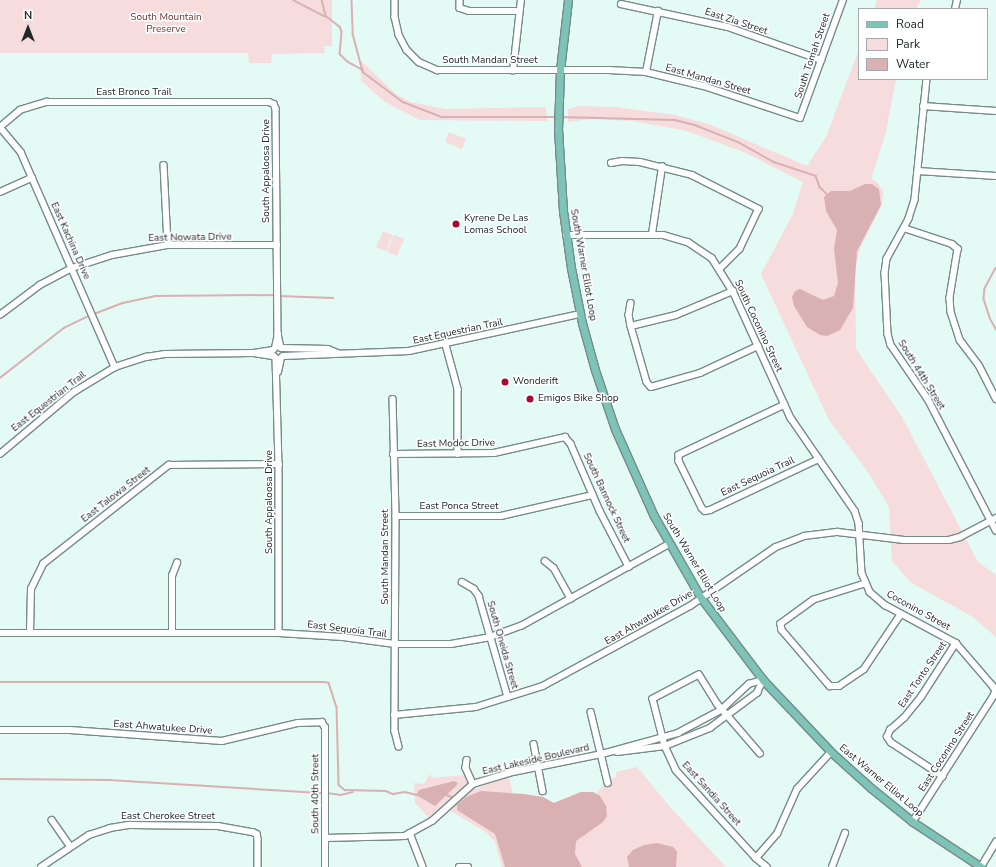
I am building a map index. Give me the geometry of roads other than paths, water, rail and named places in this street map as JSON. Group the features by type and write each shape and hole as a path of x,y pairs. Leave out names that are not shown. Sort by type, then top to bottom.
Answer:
{"main road":[{"name":"South Warner Elliot Loop","path":"568,0 560,70 558,127 566,234 580,314 615,429 648,503 669,544 701,598 763,680"},
{"name":"East Warner Elliot Loop","path":"763,680 831,752 913,822 981,867"}],"street":[{"name":"South Mandan Street","path":"395,0 399,35 407,50 420,62 437,70 452,72 560,70"},
{"path":"460,0 460,8 519,11"},
{"path":"513,71 521,0"},
{"name":"South Tomah Street","path":"800,118 842,0"},
{"name":"East Zia Street","path":"621,4 728,27 821,60"},
{"path":"646,72 658,11"},
{"name":"East Mandan Street","path":"560,70 646,72 704,86 800,118"},
{"name":"South 44th Street","path":"928,80 923,106 918,171 912,211 887,259 885,273 890,340 928,399 993,519 996,530"},
{"name":"East Bronco Trail","path":"0,127 20,110 47,102 269,102 274,104"},
{"name":"South Appaloosa Drive","path":"274,104 276,109 278,348"},
{"path":"923,106 996,111"},
{"name":"East Kachina Drive","path":"0,127 21,152 115,367"},
{"path":"611,163 622,160 662,167 715,184 759,209 740,249 721,268"},
{"path":"164,166 168,245"},
{"path":"652,234 662,167"},
{"path":"918,171 996,176"},
{"path":"0,192 32,178"},
{"path":"904,228 958,249 950,298 951,312 960,340 978,365 996,399"},
{"name":"South Coconino Street","path":"566,234 652,234 674,237 701,248 721,268 799,432 855,511 860,534"},
{"name":"East Nowata Drive","path":"0,315 40,286 72,268 112,254 168,245 276,245"},
{"path":"631,326 676,314 733,291"},
{"path":"631,302 629,314 631,326 647,382 651,387 700,373 758,346"},
{"name":"East Equestrian Trail","path":"0,454 74,392 115,367 146,357 165,354 254,353 279,357 339,353 401,352 446,345 580,314"},
{"path":"446,345 458,389 458,454"},
{"path":"278,348 279,357"},
{"path":"278,348 279,357"},
{"name":"East Equestrian Trail","path":"254,353 278,348 328,349 339,353"},
{"name":"South Appaloosa Drive","path":"279,357 279,632"},
{"name":"South Mandan Street","path":"393,399 393,454 396,516 394,714 395,731 399,747"},
{"name":"East Sequoia Trail","path":"785,404 679,455 679,461 705,511 818,459"},
{"name":"East Modoc Drive","path":"393,454 505,452 565,438"},
{"name":"South Bannock Street","path":"565,438 571,444 593,495 629,567"},
{"name":"East Talowa Street","path":"30,633 31,589 43,564 169,465 279,464"},
{"name":"East Ponca Street","path":"396,516 502,516 593,495"},
{"name":"East Ahwatukee Drive","path":"394,714 476,707 543,686 575,670 701,598 789,541 820,532 860,534 904,540 949,540 960,537 993,519"},
{"name":"Coconino Street","path":"860,534 860,563 865,584 876,598 901,614 956,643 996,691"},
{"name":"East Sequoia Trail","path":"0,633 279,632 343,637 395,644 446,644 490,637 521,626 669,544"},
{"path":"545,561 554,568 571,599"},
{"path":"172,633 172,576 177,563"},
{"name":"South Oneida Street","path":"462,582 474,589 479,596 508,697"},
{"path":"865,584 814,600 781,624 782,630 830,686 839,686 864,669 901,614"},
{"name":"East Tonto Street","path":"943,777 891,743 887,737 890,730 917,703 956,643"},
{"name":"East Sandia Street","path":"724,713 698,674 653,699 662,737 676,770 756,858 767,867"},
{"name":"East Lakeside Boulevard","path":"325,838 381,838 410,833 436,816 471,786 538,768 602,754 691,728 724,713 749,684 763,680"},
{"name":"East Lakeside Boulevard","path":"602,754 665,746 694,735 724,713 757,693 763,680"},
{"name":"East Coconino Street","path":"913,822 943,777 996,691"},
{"path":"591,712 608,783"},
{"path":"724,713 760,754"},
{"name":"East Ahwatukee Drive","path":"0,730 76,731 222,741 298,723 322,722"},
{"name":"South 40th Street","path":"322,722 325,728 325,867"},
{"path":"534,744 543,792"},
{"path":"756,858 777,834 797,789 831,752"},
{"path":"467,760 466,768 471,786"},
{"path":"52,820 70,846"},
{"name":"East Cherokee Street","path":"41,867 70,846 97,832 130,825 218,826 257,834 258,867"},
{"path":"832,867 845,832"},
{"path":"410,833 423,867"},
{"path":"981,867 996,842"},
{"path":"459,867 467,866"}],"water":[{"path":"865,184 872,184 879,189 881,205 857,251 853,308 840,330 827,336 820,335 807,327 794,306 792,297 795,291 800,289 823,300 834,296 838,283 834,249 837,230 826,211 824,197 831,191 850,191"},
{"path":"454,781 458,783 456,786 435,806 416,795 419,790"},
{"path":"481,791 543,797 554,803 581,792 593,792 600,796 606,806 607,816 603,822 576,841 575,854 582,867 505,867 495,834 457,810 457,805 466,797"},
{"path":"657,843 673,847 677,852 676,867 629,867 627,857 633,850 644,845"}],"waterway":[{"path":"293,0 325,16"},
{"path":"322,0 326,16 340,27 342,32 340,54 348,62 363,70"},
{"path":"352,0 353,34 363,72 403,102 442,117 557,117"},
{"path":"560,117 675,120 695,125 738,142 774,162 816,176 820,187 827,194"},
{"path":"996,268 985,289 984,299 990,318 996,329"},
{"path":"94,314 123,303 155,296 276,295"},
{"path":"279,296 333,298"},
{"path":"0,378 64,328 91,315"},
{"path":"0,682 329,683 337,707 339,785 345,790 386,791 393,794 405,792 417,795"},
{"path":"0,779 109,780 324,793"},
{"path":"327,793 341,795 353,792"},
{"path":"447,795 454,798"}],"place":[{"name":"Kyrene De Las Lomas School","path":"456,224"},
{"name":"Wonderift","path":"505,382"},
{"name":"Emigos Bike Shop","path":"530,399"}],"park label":[{"name":"South Mountain Preserve","path":"166,22"}]}
